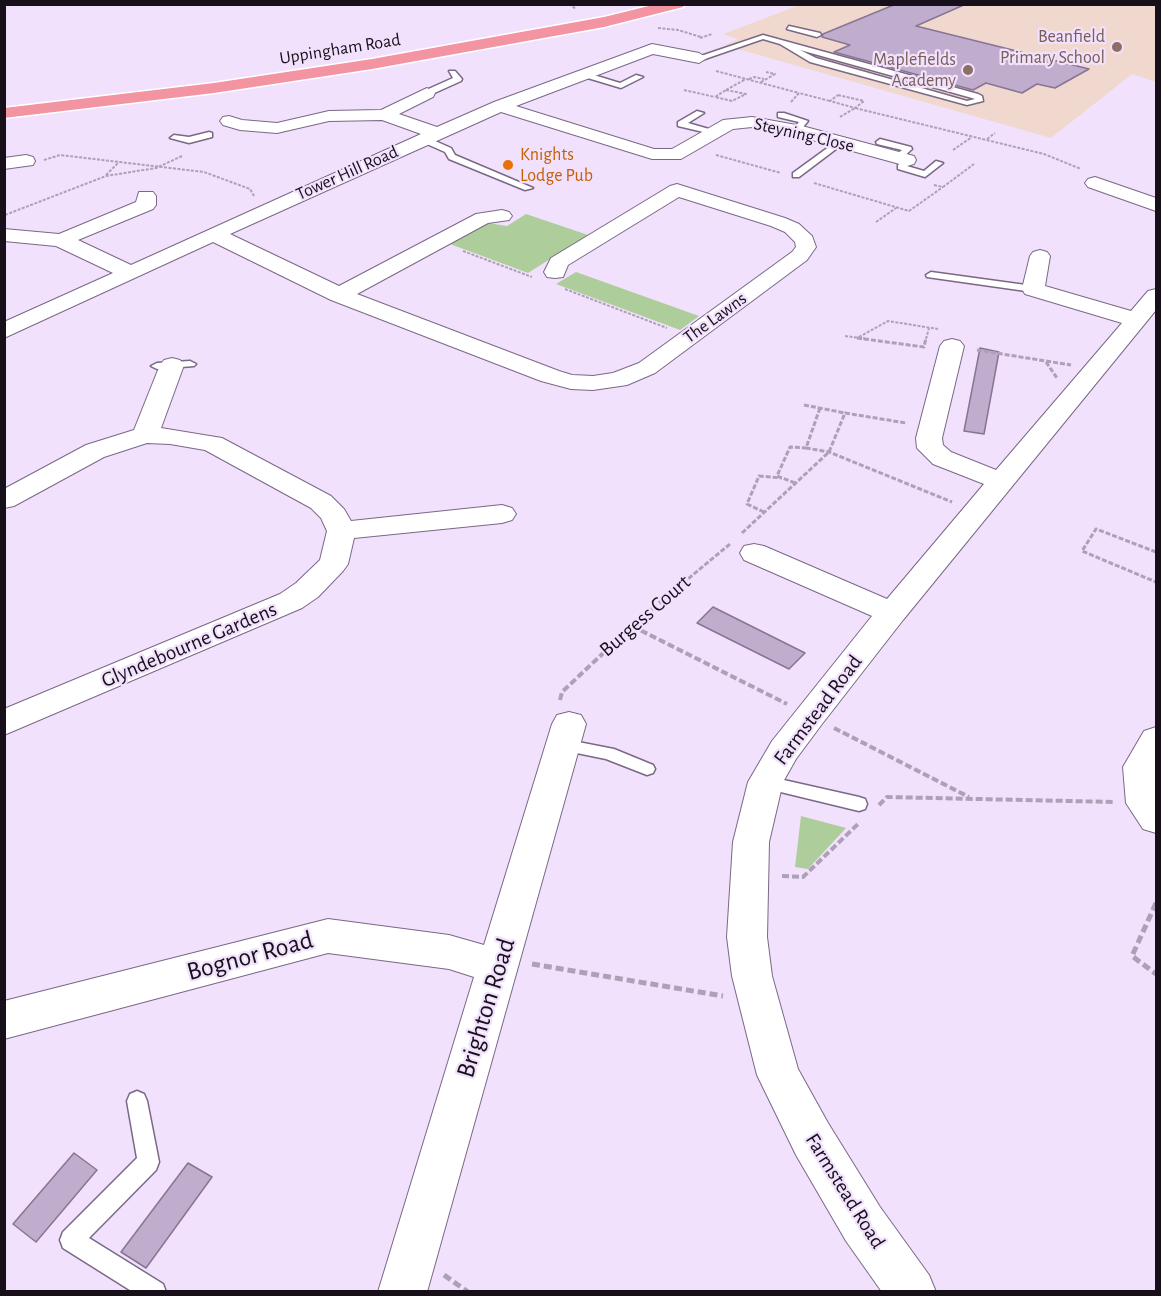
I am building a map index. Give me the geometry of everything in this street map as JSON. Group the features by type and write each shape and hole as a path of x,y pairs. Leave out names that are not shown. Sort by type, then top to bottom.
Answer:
{"highway":[{"name":"Uppingham Road","path":"4,113 214,88 372,64 604,22 678,4"}],"street":[{"name":"Tower Hill Road","path":"4,331 213,234 500,106 652,49 699,58"},
{"path":"384,115 427,93"},
{"name":"Steyning Close","path":"500,106 652,154 658,169 729,124 752,122 796,130 902,159"},
{"path":"209,135 232,123 283,135 329,116 384,115 430,136"},
{"path":"4,164 26,161"},
{"path":"555,272 558,262 677,190 658,169"},
{"path":"1095,183 1156,205"},
{"name":"The Lawns","path":"213,234 339,294 550,376 571,382 593,383 618,380 648,368 800,256 806,248 805,240 792,228 677,190"},
{"path":"61,240 151,202"},
{"path":"339,294 483,218 502,216"},
{"path":"4,235 14,234 61,240 131,272"},
{"path":"1040,256 1033,289 1147,308"},
{"name":"Farmstead Road","path":"912,1292 863,1224 812,1139 778,1075 757,994 747,937 748,874 752,842 766,782 784,750 810,715 975,511 1147,308"},
{"path":"950,338 929,438 930,448 942,458 1000,481"},
{"path":"145,435 173,365"},
{"path":"4,500 95,451 145,435 170,436 213,444 321,502 334,515 341,531 502,514"},
{"name":"Glyndebourne Gardens","path":"4,723 291,601 307,590 333,564 339,547 341,531"},
{"path":"741,544 892,613"},
{"name":"Brighton Road","path":"402,1292 500,963 565,720"},
{"path":"1150,811 1140,767 1156,740"},
{"name":"Bognor Road","path":"4,1020 328,936 449,952 500,963"}],"lane":[{"path":"789,28 817,35"},
{"path":"699,58 763,37 975,96 979,98 979,101 967,103 813,60 783,43"},
{"path":"427,93 458,79 452,74"},
{"path":"584,74 621,86 639,77"},
{"path":"700,113 681,124 713,133"},
{"path":"782,116 804,121 796,130"},
{"path":"174,138 189,140 209,135"},
{"path":"430,136 448,150 452,157 528,188"},
{"path":"795,175 840,142"},
{"path":"880,142 908,149 902,159 901,167 925,174 939,164"},
{"path":"931,275 1033,289"},
{"path":"565,720 608,753 647,769"},
{"path":"766,782 864,812"},
{"path":"136,1101 148,1162 71,1240 155,1292"}],"path":[{"path":"699,38 712,34"},
{"path":"680,56 676,59 799,93"},
{"path":"760,82 775,74 766,72"},
{"path":"715,97 754,76 765,79"},
{"path":"684,90 732,101 746,94 726,90"},
{"path":"840,117 855,108 864,101 838,95 830,101 855,108 1044,154 1092,174 1095,183"},
{"path":"987,140 994,133"},
{"path":"4,215 106,176 159,167 210,145 216,139 209,135"},
{"path":"953,150 972,136"},
{"path":"26,161 39,161 60,155 204,172 250,189 254,196 249,201"},
{"path":"106,176 119,162"},
{"path":"876,222 897,207"},
{"path":"859,337 888,321 929,328 950,338 1094,371"},
{"path":"845,336 924,347 929,328"},
{"path":"804,405 932,428"},
{"path":"806,448 820,408"},
{"path":"829,452 845,413"},
{"path":"795,483 777,477 790,447 829,452 975,511"},
{"name":"Burgess Court","path":"565,720 632,626 741,544 764,512 829,452"},
{"path":"764,512 747,504 759,476 782,478"},
{"path":"1156,552 1096,529 1082,551 1156,582"},
{"path":"748,874 803,877 864,812 887,797 1150,811"},
{"path":"1156,903 1132,956 1156,974"},
{"path":"500,963 720,996 757,994"}],"shaded area":[{"name":"Maplefields Academy","path":"800,5 1156,5 1156,82 1132,74 1051,138 724,45 738,39 723,34"}],"green space":[{"path":"526,214 588,235 528,273 450,244 482,225 488,223 507,226"},
{"path":"576,272 699,316 680,330 556,284"},
{"path":"801,816 846,828 808,869 795,867"}],"building":[{"path":"896,4 966,4 916,26 1089,69 1055,88 1037,84 1022,93 986,83 973,90 834,52 850,45 822,37 823,34"},
{"path":"980,348 999,352 984,434 964,431"},
{"path":"713,607 805,653 789,669 697,623"},
{"path":"74,1153 97,1170 36,1242 13,1224"},
{"path":"188,1163 212,1177 146,1268 121,1252"}],"place":[{"name":"Beanfield Primary School","path":"1117,47"},
{"name":"Maplefields Academy","path":"968,70"},
{"name":"Knights Lodge Pub","path":"508,165"}]}
